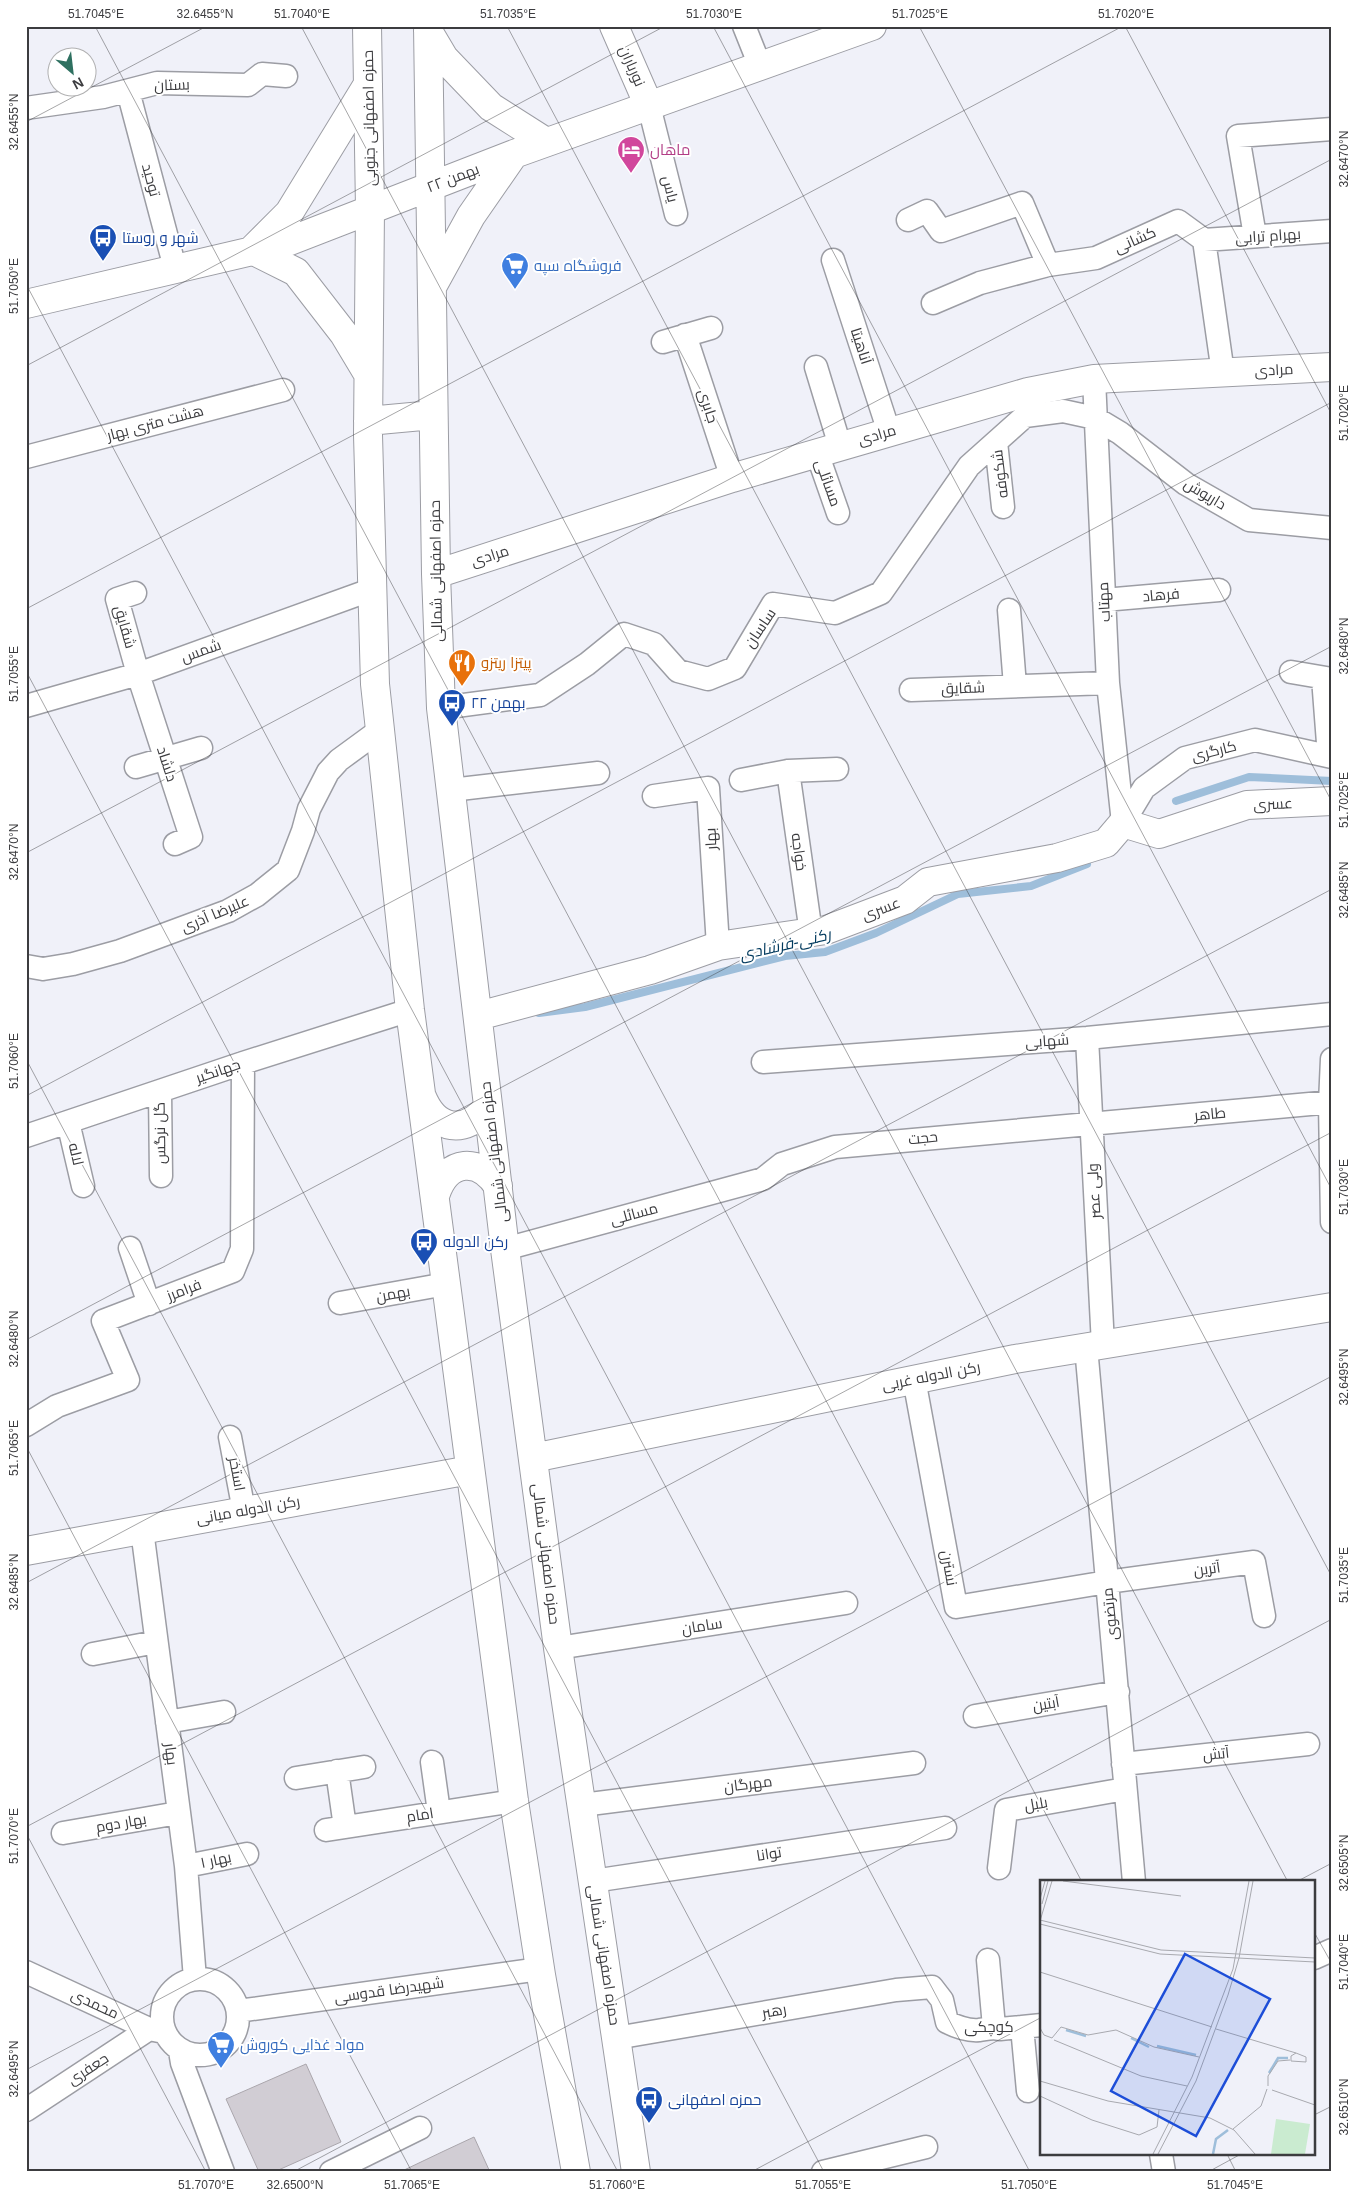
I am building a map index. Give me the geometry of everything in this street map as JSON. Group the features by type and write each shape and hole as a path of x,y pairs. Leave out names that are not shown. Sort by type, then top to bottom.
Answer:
{"main road":[{"name":"حمزه اصفهانی جنوبی","path":"367,26 370,210"},
{"name":"نورباران","path":"614,26 650,106"},
{"name":"۲۲ بهمن","path":"26,304 282,244 546,142 872,26"},
{"path":"428,28 444,58 491,107 546,142"},
{"path":"428,28 429,187"},
{"path":"368,84 289,213 252,250 296,272 344,334 368,374"},
{"path":"431,288 471,216 514,154"},
{"name":"حمزه اصفهانی شمالی","path":"429,187 436,574 441,708 505,1249 558,1648 636,2172"},
{"path":"370,210 368,421 375,684 410,1010 436,1192 446,1284 514,1801 540,1969 576,2172"},
{"name":"مرادی","path":"436,574 732,478 1028,392 1094,379 1332,367"},
{"path":"368,421 433,415"},
{"name":"عسری","path":"478,1016 650,970 718,946 826,930 905,900 928,882 1057,858 1106,843 1123,823 1159,834 1246,805 1332,802"},
{"path":"422,1097 428,1110 438,1121 452,1126 466,1124 479,1118 488,1107"},
{"path":"436,1192 440,1181 448,1172 459,1167 471,1166 482,1169 492,1176 498,1186"},
{"name":"رکن الدوله غربی","path":"533,1458 914,1379 1095,1346 1332,1307"},
{"name":"رکن الدوله میانی","path":"26,1551 470,1470"}],"street":[{"path":"744,26 760,66"},
{"name":"بستان","path":"26,108 103,97 157,83 248,85 262,74 286,76"},
{"name":"توحید","path":"128,91 175,268"},
{"name":"یاس","path":"650,106 676,214"},
{"path":"1255,236 1238,136 1332,129"},
{"path":"908,220 927,211 941,231 1022,203 1048,264"},
{"name":"کشانی","path":"933,303 980,283 1048,264 1096,258 1178,221 1204,240"},
{"name":"بهرام ترابی","path":"1204,240 1332,231"},
{"path":"1204,240 1223,373"},
{"name":"آناهیتا","path":"833,260 889,432"},
{"path":"663,342 711,328"},
{"name":"جابری","path":"685,335 732,478"},
{"name":"مسائلی","path":"816,367 838,513"},
{"name":"مهتاب","path":"1094,379 1108,683 1123,823"},
{"name":"هشت متری بهار","path":"26,457 283,390"},
{"name":"ساسان","path":"441,708 540,695 587,664 624,634 654,644 678,670 708,679 735,668 773,604 835,613 881,593 969,466 1024,416 1063,411 1095,418"},
{"name":"داریوش","path":"1095,418 1120,433 1186,484 1249,520 1332,528"},
{"name":"شکوفه","path":"996,442 1003,507"},
{"name":"شمس","path":"26,706 138,674 372,589"},
{"name":"فرهاد","path":"1104,600 1219,590"},
{"name":"شقایق","path":"136,593 117,599 138,674"},
{"path":"1009,610 1015,686"},
{"path":"1291,672 1328,679 1330,756"},
{"name":"دلشاد","path":"138,674 191,837 175,844"},
{"name":"شقایق","path":"911,690 1108,683"},
{"name":"علیرضا آذری","path":"26,966 43,969 73,964 120,951 228,911 258,895 288,870 303,832 309,809 328,772 339,760 380,730"},
{"name":"کارگری","path":"1123,823 1144,788 1184,758 1255,740 1330,756"},
{"path":"136,767 201,748"},
{"path":"741,780 788,771 837,769"},
{"name":"خواجه","path":"788,771 811,933"},
{"path":"450,790 598,774"},
{"name":"بهار","path":"654,796 708,788 718,946"},
{"name":"جهانگیر","path":"26,1136 243,1063 410,1010"},
{"name":"شهابی","path":"763,1062 1087,1038 1332,1014"},
{"name":"ولی عصر","path":"1087,1038 1095,1346"},
{"path":"1332,1059 1332,1222"},
{"name":"فرامرز","path":"26,1425 57,1406 128,1380 103,1321 233,1271 242,1249 243,1063"},
{"name":"گل نرگس","path":"160,1091 161,1176"},
{"name":"طاهر","path":"1090,1125 1331,1103"},
{"name":"لاله","path":"68,1122 84,1186"},
{"name":"حجت","path":"763,1179 782,1164 835,1147 984,1132 1090,1125"},
{"name":"مسائلی","path":"505,1249 763,1179"},
{"path":"130,1248 149,1304"},
{"name":"بهمن","path":"340,1303 446,1284"},
{"name":"مرتضوی","path":"1095,1346 1107,1582 1134,1880"},
{"name":"نسترن","path":"914,1379 956,1607 1107,1582"},
{"name":"استخر","path":"230,1437 244,1511"},
{"name":"بهار","path":"142,1530 186,1866 194,1979"},
{"name":"آترین","path":"1107,1582 1254,1562 1264,1616"},
{"name":"سامان","path":"558,1648 846,1603"},
{"path":"93,1654 156,1642"},
{"name":"آبتین","path":"975,1716 1118,1692"},
{"path":"167,1722 224,1712"},
{"name":"آتش","path":"1123,1764 1308,1744"},
{"path":"432,1762 438,1812"},
{"name":"مهرگان","path":"582,1806 914,1763"},
{"path":"296,1778 364,1766"},
{"name":"امام","path":"337,1771 335,1828 514,1801"},
{"name":"بلبل","path":"999,1868 1006,1810 1125,1789"},
{"name":"بهار دوم","path":"63,1833 178,1813"},
{"name":"توانا","path":"593,1881 945,1828"},
{"name":"بهار ۱","path":"186,1866 247,1854"},
{"path":"1316,1957 1332,1950"},
{"path":"988,1960 994,2027"},
{"name":"شهیدرضا قدوسی","path":"238,2011 540,1969"},
{"name":"محمدی","path":"26,1972 157,2030"},
{"path":"206,1978 228,1990 235,2000 238,2011 238,2024 234,2036 216,2052 204,2055 192,2055 180,2050 157,2030 166,1998 173,1989 183,1982 194,1979 206,1978"},
{"name":"رهبر","path":"616,2038 896,1990 932,1987"},
{"name":"کوچکی","path":"932,1987 942,2000 947,2022 960,2029 979,2030 994,2027 1000,2029 1032,2026"},
{"path":"1028,2091 1032,2026"},
{"name":"جعفری","path":"26,2110 157,2030"},
{"path":"180,2050 182,2063 223,2172"},
{"path":"331,2172 420,2128"},
{"path":"823,2172 926,2147"},
{"path":"1161,2156 1164,2172"}],"building":[{"path":"306,2064 341,2142 274,2172 259,2172 226,2099"},
{"path":"474,2137 490,2172 400,2172 444,2151"}],"waterway":[{"name":"رکنی-فرشادی","path":"1176,801 1249,777 1332,781"},
{"name":"رکنی-فرشادی","path":"539,1013 585,1007 785,956 825,952 876,933 958,894 1031,886 1087,864"}],"place":[{"name":"ماهان","path":"631,174"},
{"name":"شهر و روستا","path":"103,262"},
{"name":"فروشگاه سپه","path":"515,290"},
{"name":"پیتزا ریتزو","path":"462,687"},
{"name":"۲۲ بهمن","path":"452,727"},
{"name":"رکن الدوله","path":"424,1266"},
{"name":"مواد غذایی کوروش","path":"221,2069"},
{"name":"حمزه اصفهانی","path":"649,2124"}]}
